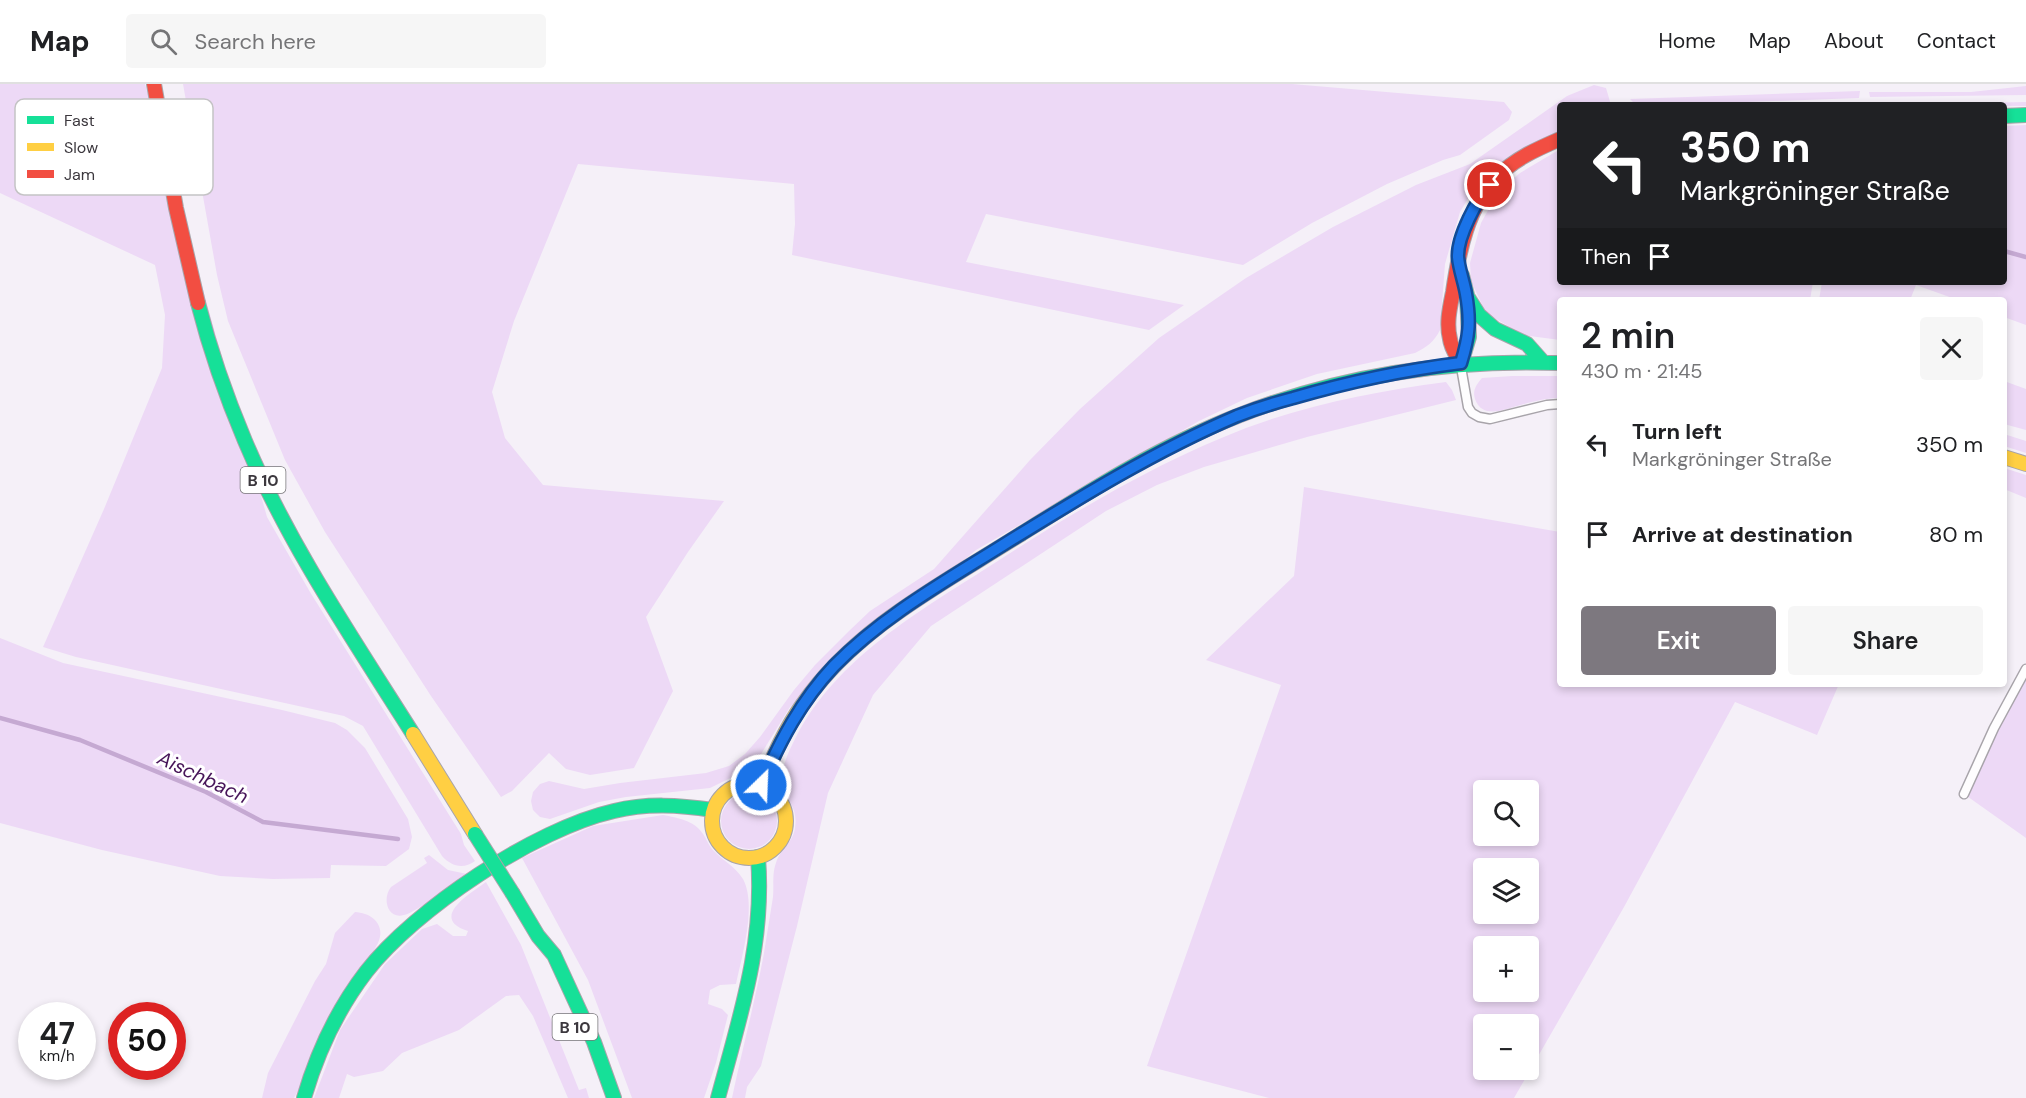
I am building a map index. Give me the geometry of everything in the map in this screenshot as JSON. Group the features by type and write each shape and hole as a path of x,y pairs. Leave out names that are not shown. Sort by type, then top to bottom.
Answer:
{"main road":[{"name":"B 10","path":"154,84 157,99"},
{"path":"2007,116 2026,115"},
{"path":"1461,363 1448,336 1458,255 1471,215 1482,194 1513,163 1557,140"},
{"name":"B 10","path":"175,195 186,256 212,354 255,465 317,581 538,936 554,955 594,1042 614,1098"},
{"path":"1458,255 1467,295 1469,337 1461,363"},
{"path":"1467,295 1479,315 1495,329 1527,344 1543,362"},
{"path":"761,785 782,740 800,709 834,667 864,638 905,607 1123,472 1239,415 1346,384 1401,372 1461,363 1557,363"},
{"path":"2007,458 2026,464"},
{"path":"741,784 761,785 777,795 783,803 787,822 781,840 775,848 758,857 749,858 732,854 719,843 712,827 713,810 717,801 731,787 741,784"},
{"path":"304,1098 309,1080 337,1015 366,972 402,934 451,895 539,839 598,814 625,808 674,805 713,810"},
{"path":"718,1098 744,996 759,924 762,891 758,857"},
{"name":"B 10","path":"538,936 543,957 583,1045 602,1098"}],"lane":[{"path":"1461,363 1468,407 1479,417 1490,419 1557,404"},
{"path":"1965,794 1994,728 2026,669"}],"shaded area":[{"path":"0,84 145,84 149,99 15,99 15,195 176,195 267,517 310,592 461,834 464,845 475,861 471,864 457,866 442,856 363,726 344,716 76,657 43,647 104,509 162,368 165,315 155,265 0,193"},
{"path":"183,84 1292,84 1504,102 1512,112 1509,120 1460,155 1387,184 1312,223 1243,265 986,214 966,262 1184,305 1149,330 792,255 795,224 794,184 578,164 514,321 492,392 505,438 543,485 724,501 646,617 673,691 634,768 590,775 566,769 549,753 512,791 501,797 431,696 325,532 285,460 228,321 217,275 203,195 213,195 213,99 186,99"},
{"path":"1594,85 1606,88 1610,102 1558,102"},
{"path":"2026,86 2026,95 1870,97 1869,92 1971,92"},
{"path":"1860,91 1859,98 1749,102 1633,102 1630,99"},
{"path":"2007,102 2026,102 2026,106 2007,106"},
{"path":"1557,103 1557,132 1475,187 1460,212 1445,264 1440,330 1427,346 1415,353 1317,374 1247,398 1199,421 976,550 790,707 753,767 710,788 599,802 550,819 540,817 533,810 531,801 533,792 540,784 549,781 584,789 706,773 729,766 745,754 815,665 849,631 870,611 934,569 1030,460 1080,409 1159,338 1246,278 1333,227 1416,185 1470,164"},
{"path":"2026,125 2026,325 2007,318 2007,297 1950,297 1916,285 2007,285 2007,126"},
{"path":"1557,151 1557,285 1812,285 1810,297 1557,297 1557,340 1523,335 1486,313 1471,281 1470,263 1481,223 1492,203 1505,186 1520,173"},
{"path":"1822,285 1916,285 1911,297 1820,297"},
{"path":"1557,376 1557,398 1493,412 1488,411 1478,405 1475,399 1475,390 1482,378"},
{"path":"1446,382 1456,400 1307,437 1204,467 1157,485 1106,511 931,626 873,695 828,793 761,1066 747,1087 745,1098 732,1098 764,953 773,897 775,867 780,854 792,838 795,828 794,810 783,786 784,767 796,737 813,709 833,683 881,639 935,601 1083,508 1179,457 1246,428 1319,405"},
{"path":"2007,382 2026,389 2026,430 2007,425"},
{"path":"2007,435 2026,441 2026,453 2007,447"},
{"path":"2007,469 2026,475 2026,498 2007,490"},
{"path":"1304,487 1557,531 1557,687 1838,687 1817,735 1735,702 1624,907 1539,1055 1539,1014 1473,1014 1473,1080 1524,1080 1514,1098 1269,1098 1147,1066 1281,685 1206,660 1294,576"},
{"path":"0,638 63,663 335,723 347,730 365,748 408,819 412,837 409,849 386,866 331,865 330,878 273,879 220,876 102,850 0,823"},
{"path":"2026,669 2026,838 1964,794"},
{"path":"743,793 755,793 765,797 773,805 777,821 773,837 765,845 755,849 743,849 733,845 725,837 721,827 721,815 725,805 733,797"},
{"path":"663,815 685,820 699,829 713,850 740,874 749,902 745,945 736,984 720,985 710,990 708,1004 722,1009 728,1015 716,1063 704,1098 632,1098 588,980 522,858 593,826"},
{"path":"429,855 448,870 467,874 418,909 404,915 394,914 388,907 388,892 391,887 427,863 424,858"},
{"path":"486,882 521,945 579,1090 586,1088 589,1098 568,1098 533,1016 519,995 506,996 459,1030 402,1053 383,1071 354,1077 347,1074 339,1098 314,1098 340,1030 385,964 422,929 437,924 453,936 466,936 468,931 457,926 452,919 452,913 463,899"},
{"path":"355,912 367,915 379,926 378,943 294,1098 262,1098 268,1073 326,964 335,933"}],"waterway":[{"path":"2007,252 2026,257"},
{"name":"Aischbach","path":"0,718 80,740 206,792 263,822 398,839"}],"traffic: fast":[{"path":"2007,116 2026,115"},
{"path":"1461,364 1469,337 1467,295 1462,275"},
{"path":"1467,296 1479,315 1495,329 1527,344 1543,362"},
{"path":"198,303 225,390 262,480 323,591 413,734"},
{"path":"1021,534 1155,454 1211,427 1279,401 1318,389 1397,372 1478,364 1557,363"},
{"path":"304,1098 329,1032 356,986 387,948 445,898 514,853 583,821 614,811 639,807 675,806 713,810"},
{"path":"475,834 513,894"},
{"path":"718,1098 742,1008 754,949 758,919 758,857"},
{"path":"513,894 538,936 554,955 594,1042 614,1098"}],"traffic: slow":[{"path":"2007,458 2026,464"},
{"path":"761,785 780,743 803,704 824,677 849,652 903,608 1021,534"},
{"path":"413,734 475,834"},
{"path":"756,784 776,794 784,807 786,821 784,835 776,848 763,856 742,858 722,848 714,835 712,814 722,794 735,786 756,784"}],"traffic: jam":[{"path":"154,84 157,99"},
{"path":"1461,364 1453,349 1448,321 1458,261 1471,216 1478,202 1497,177 1526,155 1557,140"},
{"path":"174,195 198,303"}],"route":[{"path":"761,785 791,722 811,693 864,638 905,607 1055,512 1123,472 1239,415 1340,385 1401,372 1461,363 1469,337 1469,316 1458,255 1471,215 1482,194 1490,185"}]}
